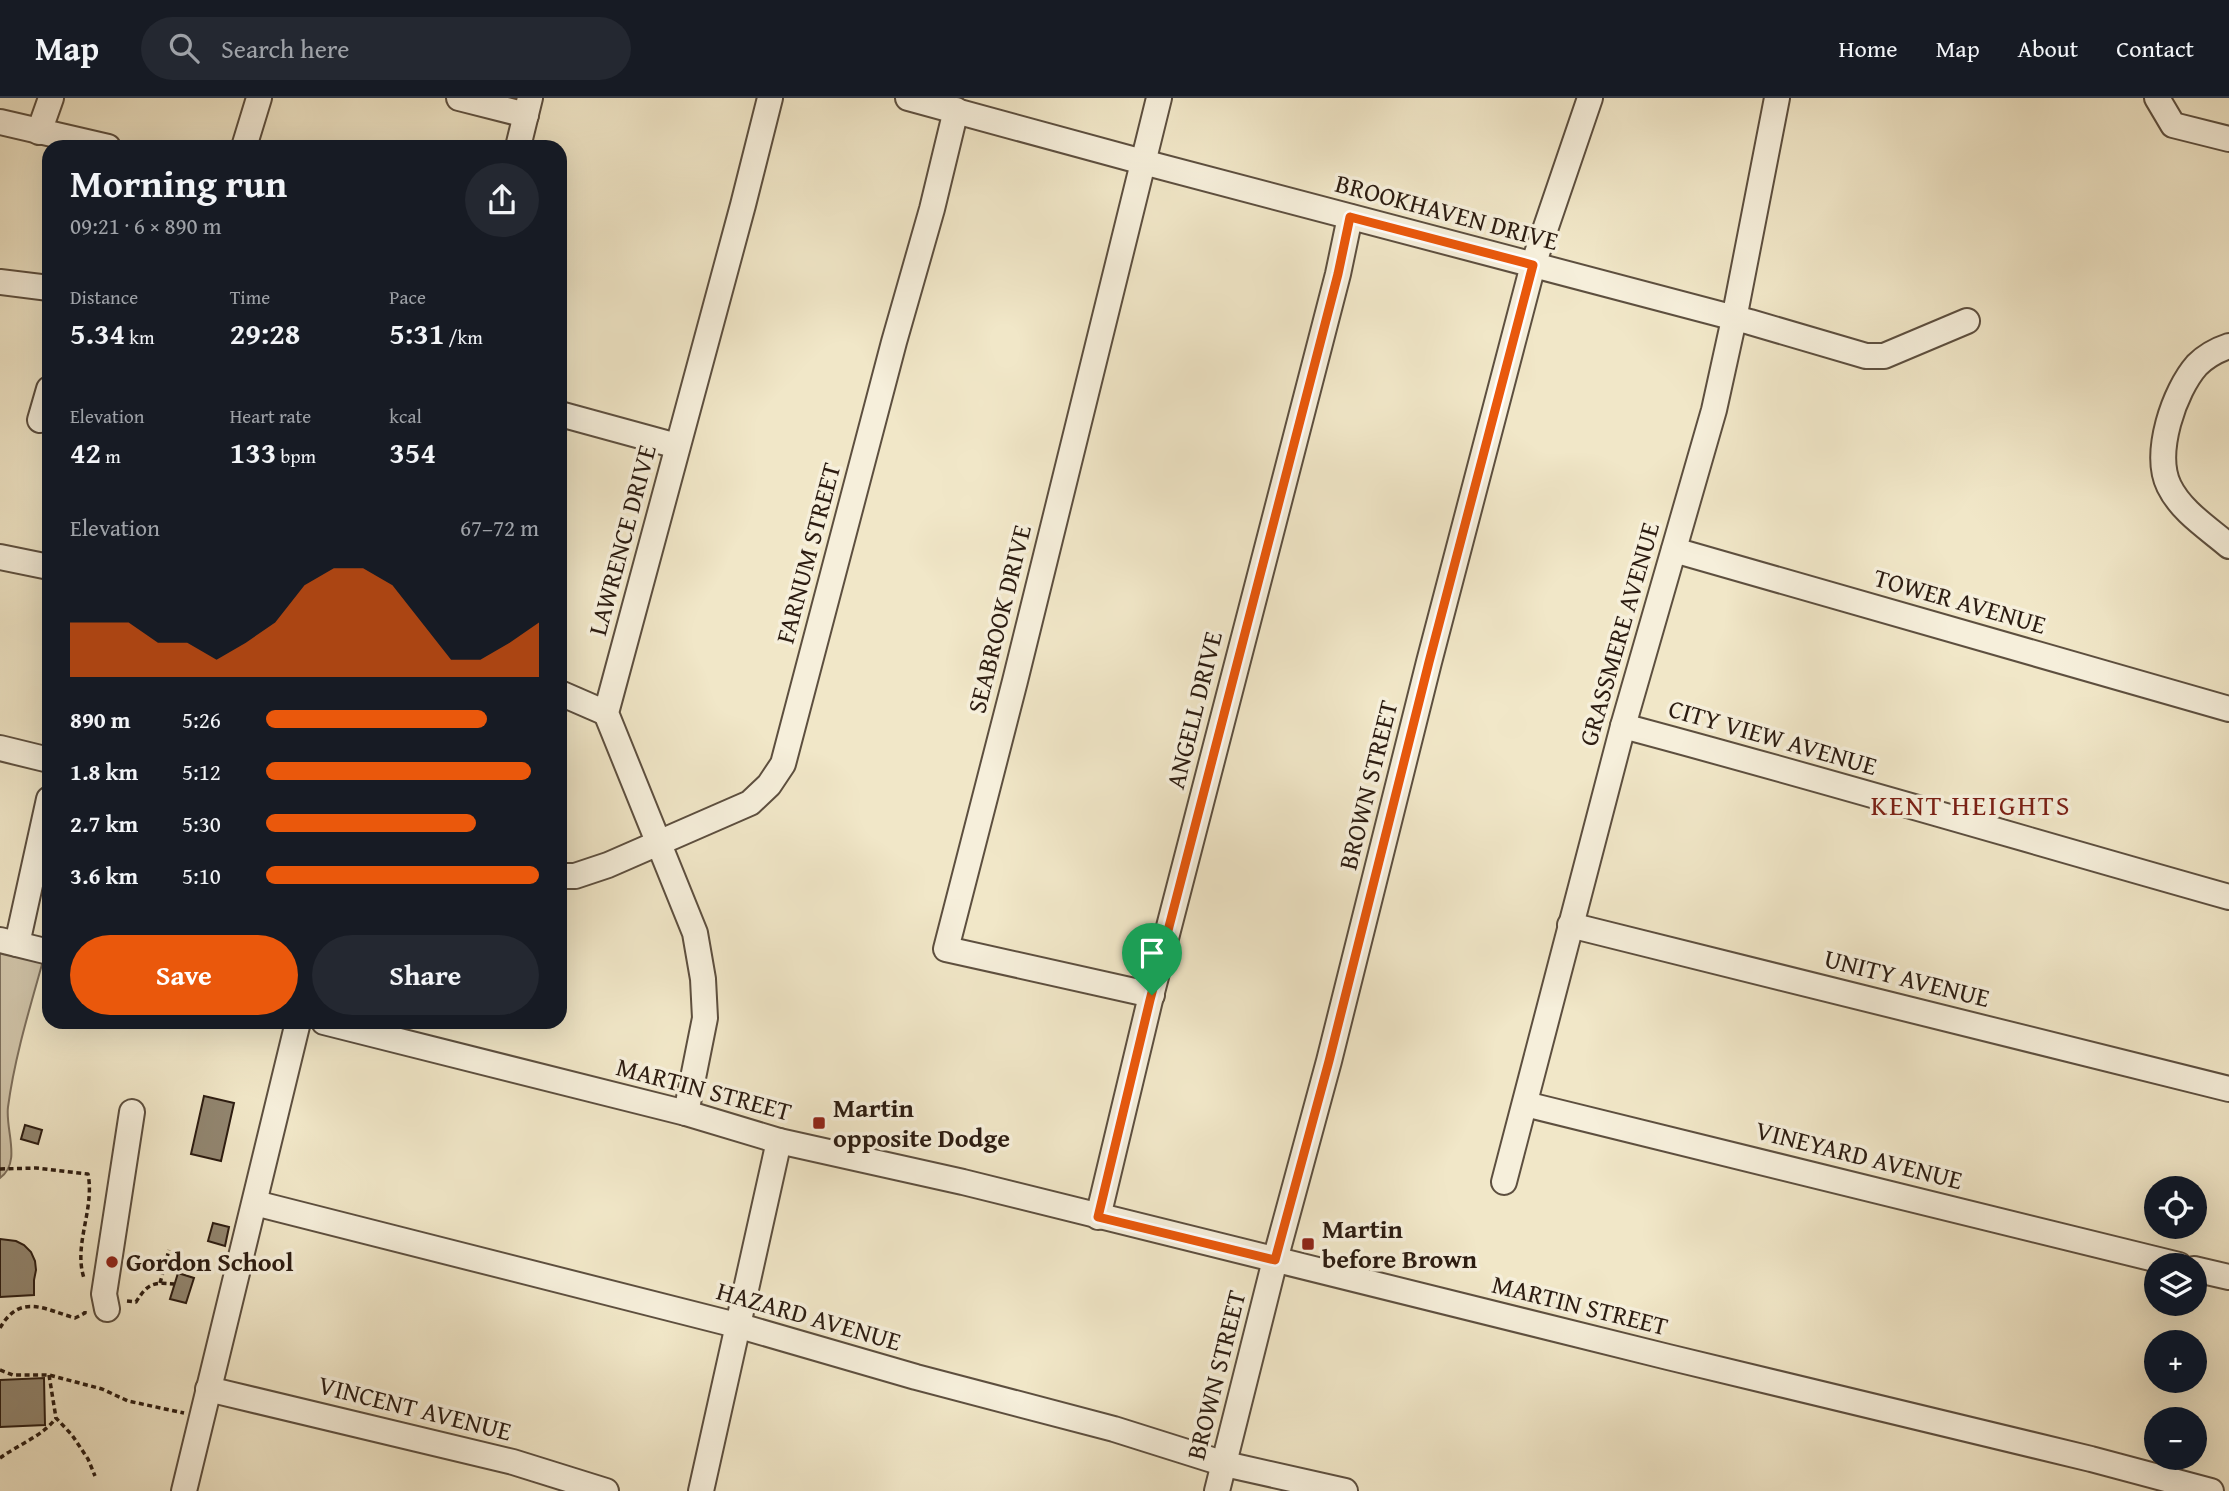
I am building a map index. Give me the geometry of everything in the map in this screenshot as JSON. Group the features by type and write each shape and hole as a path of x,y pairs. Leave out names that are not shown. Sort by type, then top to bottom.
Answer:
{"street":[{"path":"39,132 51,98"},
{"path":"246,140 259,98"},
{"path":"459,98 528,107 520,140"},
{"name":"LAWRENCE DRIVE","path":"606,713 770,98"},
{"name":"BROOKHAVEN DRIVE","path":"908,98 1734,318 1866,356 1884,356 1967,321"},
{"name":"SEABROOK DRIVE","path":"1152,995 946,949 1015,681 1158,98"},
{"name":"BROWN STREET","path":"1217,1491 1533,265 1590,98"},
{"name":"GRASSMERE AVENUE","path":"1504,1182 1623,726 1714,410 1777,98"},
{"path":"2157,98 2173,125 2229,139"},
{"name":"FARNUM STREET","path":"567,876 608,865 750,803 769,785 783,764 894,342 932,209 956,110"},
{"path":"0,122 76,140"},
{"name":"ANGELL DRIVE","path":"1098,1217 1152,995 1338,274 1350,217"},
{"path":"0,282 42,287"},
{"path":"2229,346 2207,357 2188,379 2175,404 2162,461 2164,475 2180,504 2229,546"},
{"path":"40,421 42,414"},
{"path":"567,416 677,446"},
{"name":"TOWER AVENUE","path":"1674,550 2229,709"},
{"path":"0,557 42,566"},
{"path":"567,695 606,713 695,933 703,979 705,1018 686,1113"},
{"name":"CITY VIEW AVENUE","path":"1623,726 2229,897"},
{"path":"0,748 42,758"},
{"path":"42,823 8,942 42,950"},
{"name":"UNITY AVENUE","path":"1570,925 2229,1089"},
{"path":"184,1491 296,1029"},
{"name":"MARTIN STREET","path":"352,1029 686,1113 779,1141 963,1182 2091,1459 2211,1491"},
{"name":"VINEYARD AVENUE","path":"1525,1104 2144,1256"},
{"path":"106,1305 104,1294 132,1112"},
{"path":"701,1491 740,1326 779,1141"},
{"name":"HAZARD AVENUE","path":"255,1203 740,1326 915,1377 1102,1426 1225,1464 1345,1491"},
{"path":"2207,1272 2229,1277"},
{"name":"VINCENT AVENUE","path":"206,1399 513,1462 606,1491"}],"path":[{"path":"0,1169 36,1168 88,1174 91,1188 80,1264 85,1279"},
{"path":"160,1283 169,1250"},
{"path":"0,1328 5,1320 23,1306 34,1304 75,1318 85,1313 87,1300 106,1305 136,1302 144,1288 160,1283 174,1284"},
{"path":"0,1370 13,1375 49,1374 102,1389 128,1401 187,1414 206,1399"},
{"path":"49,1374 56,1418 72,1435 88,1459 95,1476"},
{"path":"0,1458 48,1429 56,1418"}],"shaded area":[{"path":"0,938 42,949 42,964 24,1028 8,1107 10,1163 0,1178"}],"building":[{"path":"204,1096 234,1103 221,1161 191,1154"},
{"path":"25,1125 42,1130 38,1144 21,1139"},
{"path":"213,1223 229,1227 225,1246 208,1241"},
{"path":"0,1239 16,1241 31,1252 36,1270 34,1295 0,1297"},
{"path":"178,1273 194,1278 186,1303 170,1299"},
{"path":"44,1378 45,1425 0,1427 0,1380"}],"place":[{"name":"Martin opposite Dodge","path":"819,1123"},
{"name":"Martin before Brown","path":"1308,1244"},
{"name":"Gordon School","path":"112,1262"}],"district":[{"name":"KENT HEIGHTS","path":"1971,805"}],"route":[{"path":"1350,217 1533,265 1429,662 1329,1061 1275,1260 1098,1217 1152,995 1338,274 1350,217"}]}
